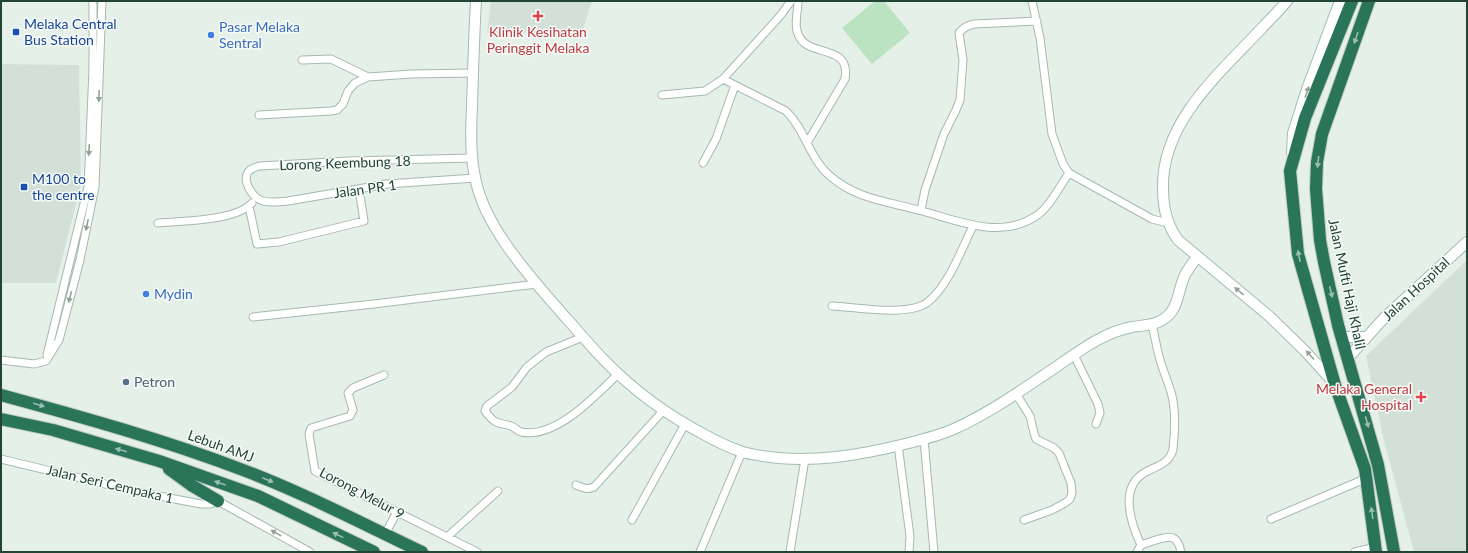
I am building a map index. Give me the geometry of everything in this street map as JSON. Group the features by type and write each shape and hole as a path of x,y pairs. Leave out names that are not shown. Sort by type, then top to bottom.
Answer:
{"highway":[{"path":"1352,1 1305,118 1290,171 1298,254 1335,385 1365,469 1376,549"},
{"name":"Jalan Mufti Haji Khalil","path":"1369,1 1322,134 1317,162 1316,189 1320,240 1342,337 1378,465 1394,552"},
{"name":"Lebuh AMJ","path":"1,395 191,450 245,470 302,494 422,552"},
{"path":"1,419 53,430 158,461 258,496 374,552"},
{"path":"158,461 191,485 218,500"}],"street":[{"path":"46,361 88,187 93,69 92,1"},
{"path":"1,360 34,364 46,361 60,340 80,260 95,187 102,1"},
{"path":"476,1 471,139 475,178 487,214 511,251 537,284 583,337 618,374 632,387 663,410 722,444 742,452 770,457 806,459 836,457 924,439 955,429 1016,394 1074,355 1109,334 1152,324 1164,319 1171,312 1176,303 1184,277 1197,257"},
{"path":"662,95 705,91 723,79 780,16 791,1"},
{"path":"798,1 797,31 800,38 806,44 837,56 843,61 846,71 845,79 807,143"},
{"path":"1032,1 1040,38 1052,134 1058,155 1069,173 1152,219 1168,223"},
{"path":"1287,1 1211,82 1195,102 1176,132 1166,157 1163,199 1168,223 1178,240 1269,316 1305,351 1335,385"},
{"path":"1290,171 1293,133 1307,89 1340,1"},
{"path":"921,210 925,190 944,134 960,100 964,60 959,32 962,28 974,24 1037,21"},
{"path":"302,60 331,59 368,77"},
{"path":"259,115 337,110 343,104 348,91 355,83 368,77 473,73"},
{"path":"723,79 786,111 793,118 817,161 828,174 841,185 871,199 921,210 973,226 1011,226 1037,216 1069,173"},
{"path":"703,163 716,139 735,86"},
{"name":"Lorong Keembung 18","path":"256,198 251,191 247,177 248,172 253,168 260,166 473,158"},
{"name":"Jalan PR 1","path":"256,198 263,201 288,201 387,184 475,178"},
{"path":"249,206 257,244 279,242 364,221 359,189"},
{"path":"158,223 223,217 236,213 249,206 256,198"},
{"path":"832,306 901,310 915,308 927,303 935,295 953,269 973,226"},
{"name":"Jalan Hospital","path":"1348,358 1384,318 1467,242"},
{"path":"253,317 537,284"},
{"path":"1141,545 1133,527 1129,499 1130,492 1137,479 1143,474 1164,464 1169,459 1173,447 1174,404 1160,362 1152,324"},
{"path":"583,337 546,352 527,367 512,387 487,406 484,411 496,422 512,426 519,432 532,433 546,429 569,418 582,408 618,374"},
{"path":"1342,337 1366,337"},
{"path":"1074,355 1098,404 1100,413 1096,424"},
{"name":"Lorong Melur 9","path":"384,376 353,388 348,393 352,410 350,416 311,428 309,434 315,471 477,552"},
{"path":"1016,394 1030,416 1036,439 1054,448 1059,453 1071,483 1072,493 1070,498 1065,503 1052,510 1024,520"},
{"path":"576,485 583,489 589,489 594,486 663,410"},
{"path":"632,520 686,424"},
{"path":"924,439 934,552"},
{"path":"898,445 910,536 909,552"},
{"path":"700,552 742,452"},
{"name":"Jalan Seri Cempaka 1","path":"1,459 138,492 201,504 210,504 218,500"},
{"path":"790,552 806,459"},
{"path":"1271,519 1367,478"},
{"path":"446,537 498,491"},
{"path":"218,500 310,552"},
{"path":"385,534 397,512"},
{"path":"1137,552 1141,545 1168,537 1177,541 1181,552"},
{"path":"1355,552 1376,549"}],"shaded area":[{"name":"Klinik Kesihatan Peringgit Melaka","path":"491,1 592,1 582,32 487,33"},
{"path":"1,64 79,65 81,185 56,283 1,283"},
{"name":"Melaka General Hospital","path":"1467,260 1467,552 1414,552 1383,437 1366,356"}],"green space":[{"path":"875,1 884,1 910,33 872,64 842,28"}],"place":[{"name":"Klinik Kesihatan Peringgit Melaka","path":"538,16"},
{"name":"Melaka Central Bus Station","path":"16,32"},
{"name":"Pasar Melaka Sentral","path":"211,35"},
{"name":"M100 to the centre","path":"24,187"},
{"name":"Mydin","path":"146,294"},
{"name":"Petron","path":"126,382"},
{"name":"Melaka General Hospital","path":"1421,397"}]}
